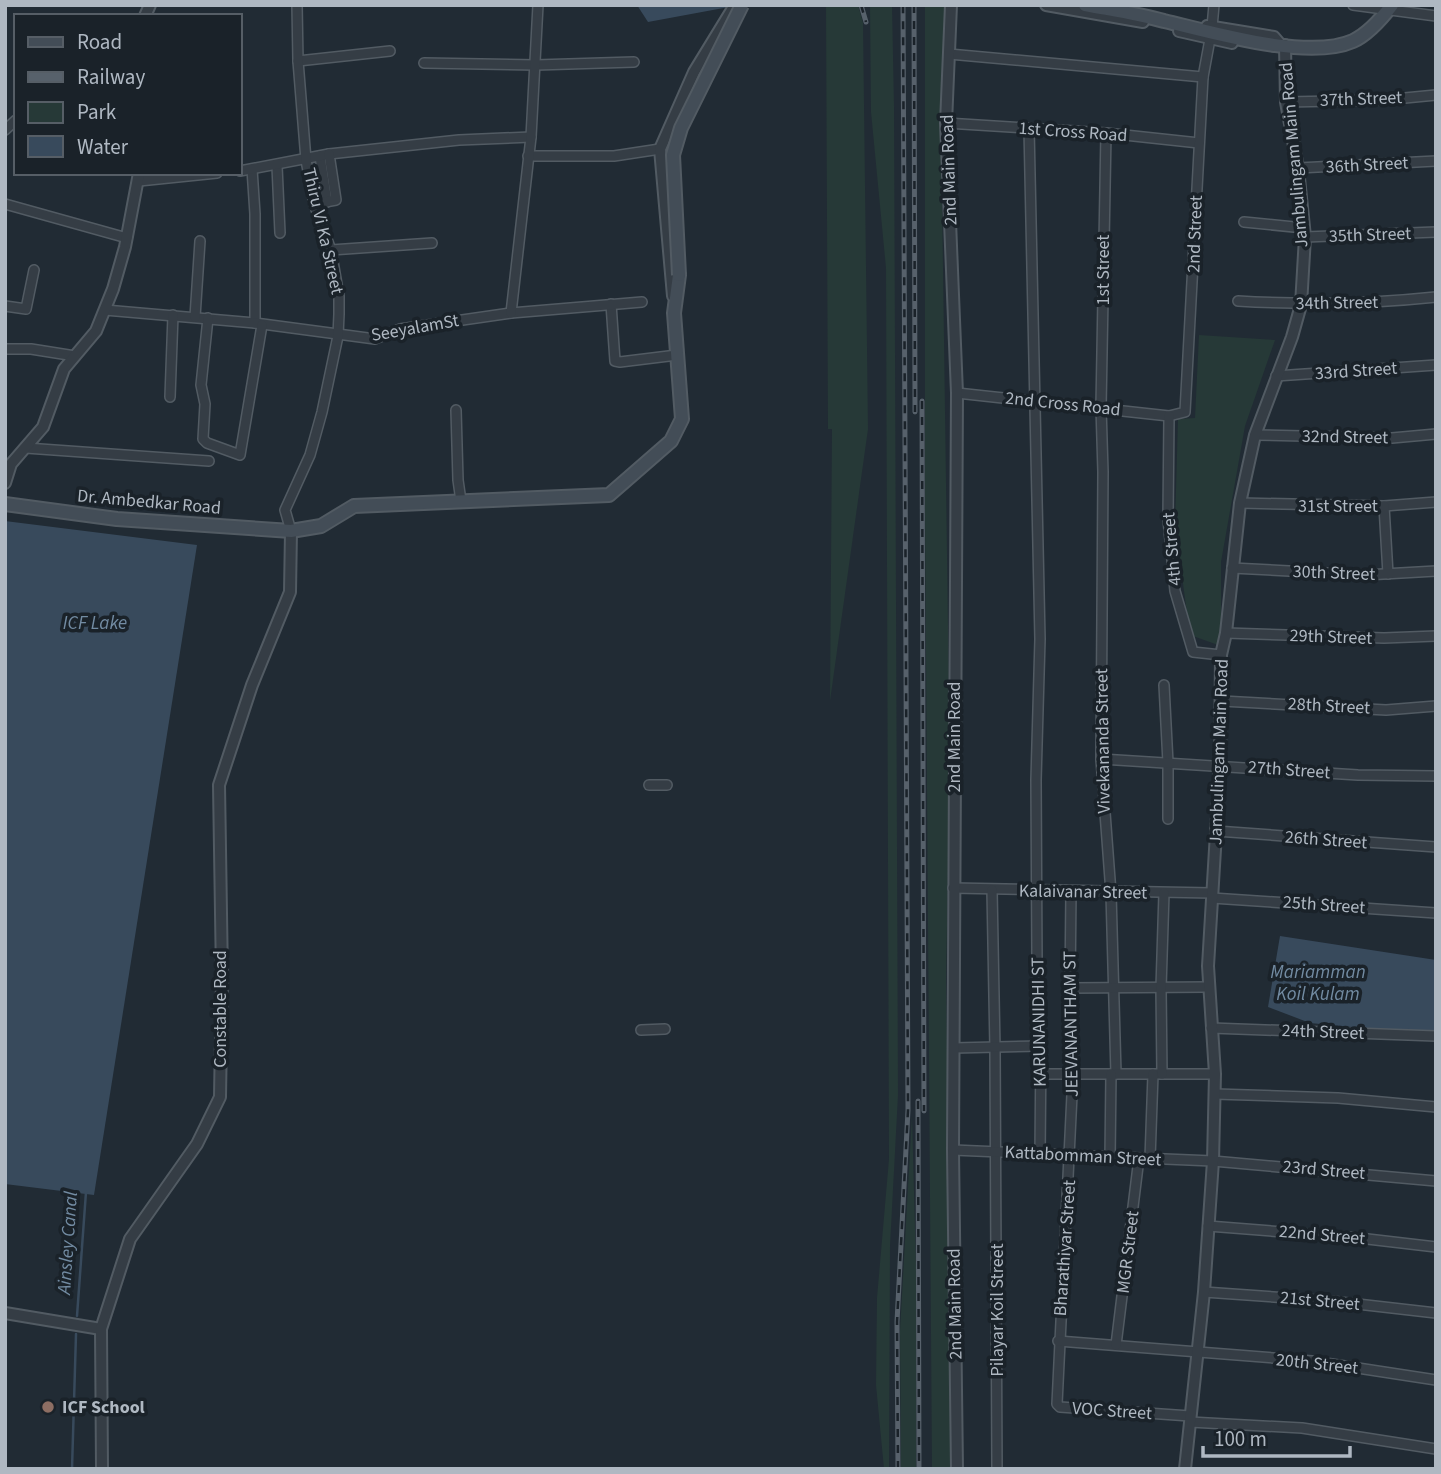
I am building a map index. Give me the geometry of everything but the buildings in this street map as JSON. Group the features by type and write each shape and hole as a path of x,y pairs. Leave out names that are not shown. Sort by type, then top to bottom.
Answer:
{"main road":[{"name":"Dr. Ambedkar Road","path":"5,504 117,519 291,531 321,526 354,506 609,495 671,441 682,419 674,313 679,275 673,155 681,128 744,5"},
{"path":"1085,5 1306,48 1352,42 1363,35 1390,8"}],"street":[{"name":"Thiru Vi Ka Street","path":"291,531 285,510 310,455 322,412 338,335 339,296 331,250 314,204 306,160 298,61 297,5"},
{"path":"511,313 531,137 538,5"},
{"path":"674,313 660,149 694,72 735,5"},
{"path":"708,50 717,51 728,47 747,9 744,5"},
{"name":"2nd Main Road","path":"951,5 946,123 957,393 953,888 957,1469"},
{"path":"1046,5 1154,24 1210,39 1269,49 1279,44 1274,37 1212,27 1116,5"},
{"path":"1212,27 1214,5"},
{"path":"1353,5 1436,16"},
{"name":"2nd Street","path":"1169,416 1185,412 1203,78 1210,39"},
{"name":"Jambulingam Main Road","path":"1185,1469 1204,1292 1213,1161 1215,1074 1208,987 1220,766 1221,655 1226,633 1240,503 1255,435 1292,337 1301,305 1305,232 1279,44"},
{"path":"298,61 390,51"},
{"path":"949,54 1203,78"},
{"path":"425,63 536,65 634,62"},
{"name":"37th Street","path":"1286,102 1384,100 1436,95"},
{"name":"1st Cross Road","path":"946,123 1106,133 1199,143"},
{"name":"KARUNANIDHI ST","path":"1029,128 1040,639 1036,780 1037,963 1041,1046 1040,1154"},
{"name":"1st Street","path":"1101,407 1106,133"},
{"path":"242,171 325,155 459,140 531,137"},
{"path":"528,156 614,156 660,149"},
{"path":"314,204 336,200 325,155"},
{"name":"36th Street","path":"1298,168 1436,162"},
{"path":"277,166 280,233"},
{"path":"208,318 201,385 205,404 203,439 240,455 258,324 252,169"},
{"path":"5,483 10,464 43,427 64,369 96,331 127,238 139,177 182,175"},
{"path":"5,204 127,238"},
{"name":"35th Street","path":"1244,222 1305,232 1436,232"},
{"path":"195,317 200,241"},
{"path":"331,250 432,243"},
{"path":"5,306 26,309 34,270"},
{"name":"34th Street","path":"1238,301 1301,305 1390,302 1436,297"},
{"name":"SeeyalamSt","path":"105,310 208,318 375,339 400,328 511,313 642,302"},
{"path":"611,304 615,361 677,355"},
{"path":"170,397 173,315"},
{"path":"5,349 31,349 75,356"},
{"name":"33rd Street","path":"1276,376 1436,365"},
{"name":"2nd Cross Road","path":"957,393 1169,416"},
{"name":"Vivekananda Street","path":"1101,407 1101,759 1111,893 1113,1074 1110,1158"},
{"path":"456,410 461,502"},
{"name":"4th Street","path":"1169,416 1168,519 1175,591 1194,652 1221,655"},
{"name":"32nd Street","path":"1255,435 1392,438 1436,434"},
{"path":"26,448 209,461"},
{"name":"31st Street","path":"1240,503 1384,506 1436,502"},
{"path":"1384,506 1388,574"},
{"name":"Constable Road","path":"102,1469 101,1329 130,1239 197,1144 220,1097 222,977 219,785 252,685 290,592 291,531"},
{"name":"30th Street","path":"1232,568 1366,575 1436,570"},
{"name":"29th Street","path":"1226,633 1384,638 1436,636"},
{"path":"1164,685 1168,819"},
{"name":"28th Street","path":"1222,701 1386,710 1436,706"},
{"name":"27th Street","path":"1101,759 1358,775 1436,776"},
{"path":"649,785 667,785"},
{"name":"26th Street","path":"1216,831 1436,846"},
{"name":"Kalaivanar Street","path":"953,888 1212,895"},
{"name":"Pilayar Koil Street","path":"992,890 997,1469"},
{"name":"JEEVANANTHAM ST","path":"1071,892 1071,1155"},
{"name":"MGR Street","path":"1116,1346 1158,1074 1164,893"},
{"name":"25th Street","path":"1212,895 1436,913"},
{"path":"1070,988 1208,987"},
{"name":"24th Street","path":"1211,1028 1436,1036"},
{"path":"641,1030 665,1030"},
{"path":"954,1048 1041,1046"},
{"path":"1041,1074 1215,1074"},
{"path":"1215,1094 1338,1098 1436,1107"},
{"name":"Kattabomman Street","path":"953,1150 1213,1161"},
{"name":"Bharathiyar Street","path":"1058,1341 1071,1155"},
{"name":"23rd Street","path":"1213,1161 1436,1181"},
{"name":"22nd Street","path":"1209,1226 1436,1247"},
{"name":"21st Street","path":"1204,1292 1331,1301 1436,1313"},
{"path":"5,1313 101,1329"},
{"name":"20th Street","path":"1058,1341 1312,1362 1436,1380"},
{"name":"VOC Street","path":"1058,1341 1059,1407 1190,1419"},
{"path":"1190,1419 1302,1428 1436,1449"}],"green space":[{"path":"826,5 858,5 863,23 868,429 830,701 832,429 828,429"},
{"path":"870,5 892,5 894,106 898,1095 890,1246 889,1469 884,1469 876,1385 877,1298 889,1159 886,268 871,112"},
{"path":"925,5 947,5 941,124 950,770 946,979 953,1469 932,1469 925,516"},
{"path":"1199,335 1275,340 1245,426 1221,562 1221,646 1190,635 1175,525 1178,419 1195,418"},
{"path":"912,1116 916,1267 916,1469 901,1469 900,1331"}],"water":[{"path":"637,5 728,5 729,7 648,22"},
{"name":"ICF Lake","path":"5,521 197,545 94,1195 5,1184"},
{"name":"Mariamman Koil Kulam","path":"1280,936 1436,960 1436,1035 1310,1023 1268,1007"}],"waterway":[{"name":"Ainsley Canal","path":"77,1316 86,1192"},
{"name":"Ainsley Canal","path":"72,1469 76,1334"}],"railway":[{"path":"861,5 866,22"},
{"path":"898,1469 897,1322 908,1110 903,5"},
{"path":"914,5 915,412"},
{"path":"922,401 924,1111"},
{"path":"918,1101 919,1469"}],"place":[{"name":"ICF School","path":"48,1407"}]}
